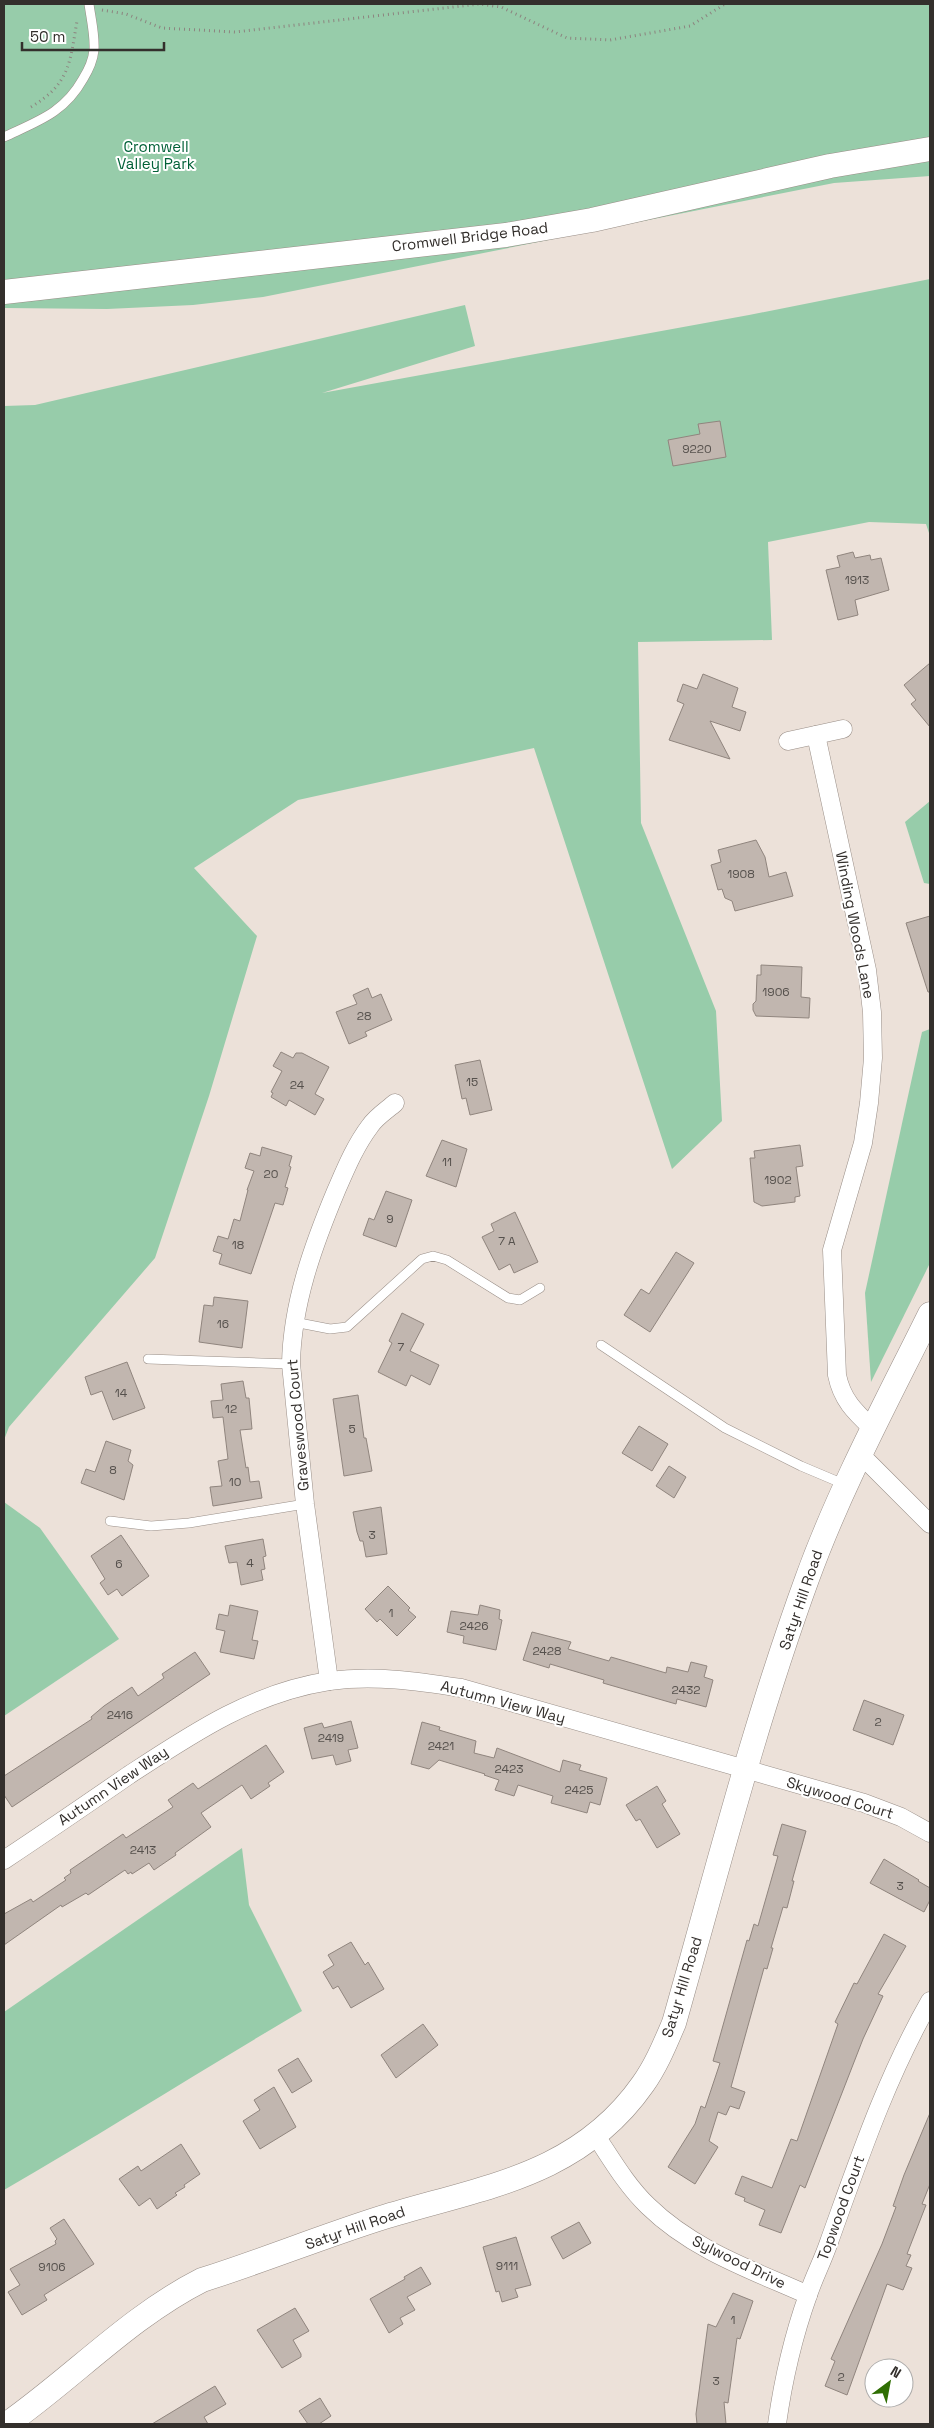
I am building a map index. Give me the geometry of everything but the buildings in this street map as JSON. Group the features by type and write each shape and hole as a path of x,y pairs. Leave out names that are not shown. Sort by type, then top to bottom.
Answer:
{"street":[{"name":"Cromwell Bridge Road","path":"4,292 506,235 592,220 830,166 930,149"},
{"path":"788,741 843,729"},
{"name":"Winding Woods Lane","path":"816,735 867,970 872,1012 873,1058 870,1104 863,1142 832,1250 837,1375 840,1391 847,1403 873,1429"},
{"name":"Graveswood Court","path":"329,1681 305,1504 291,1364 294,1322 303,1283 320,1231 352,1154 371,1124 395,1103"},
{"name":"Satyr Hill Road","path":"7,2424 132,2323 158,2304 202,2280 376,2220 525,2176 559,2160 596,2136 644,2084 660,2056 674,2023 746,1770 807,1578 860,1454 930,1314"},
{"path":"860,1454 930,1524"},
{"name":"Autumn View Way","path":"4,1860 211,1722 266,1696 329,1681 397,1678 461,1688 746,1770"},
{"name":"Skywood Court","path":"746,1770 864,1803 901,1816 930,1833"},
{"name":"Topwood Court","path":"777,2424 786,2372 808,2294 829,2244 885,2088 907,2042 930,2001"},
{"name":"Sylwood Drive","path":"596,2136 632,2188 671,2227 698,2245 808,2294"}],"lane":[{"path":"4,137 59,109 78,88 88,70 94,51 89,5"},
{"path":"294,1322 330,1329 347,1328 422,1258 433,1256 447,1260 508,1298 520,1300 540,1288"},
{"path":"601,1345 725,1428 801,1466 846,1485"},
{"path":"148,1358 291,1364"},
{"path":"110,1521 151,1526 189,1523 305,1504"}],"path":[{"path":"89,5 126,14 162,28 235,32 479,4 501,7 567,38 610,40 690,26 725,4"},
{"path":"26,110 55,90 70,65 77,18"}],"green space":[{"name":"Cromwell Valley Park","path":"4,4 930,4 930,176 834,183 263,297 193,305 107,309 4,308"},
{"path":"930,279 930,536 926,524 869,522 768,542 772,640 638,642 641,823 716,1011 722,1121 672,1169 534,748 298,800 194,868 257,936 209,1096 155,1258 9,1427 4,1440 4,406 35,405 465,305 475,346 322,393 749,315"},
{"path":"930,801 930,884 924,883 905,822"},
{"path":"930,1029 930,1263 871,1382 865,1293 922,1032"},
{"path":"4,1502 40,1528 119,1639 4,1716"},
{"path":"242,1848 249,1905 302,2011 4,2190 4,2012"}]}
